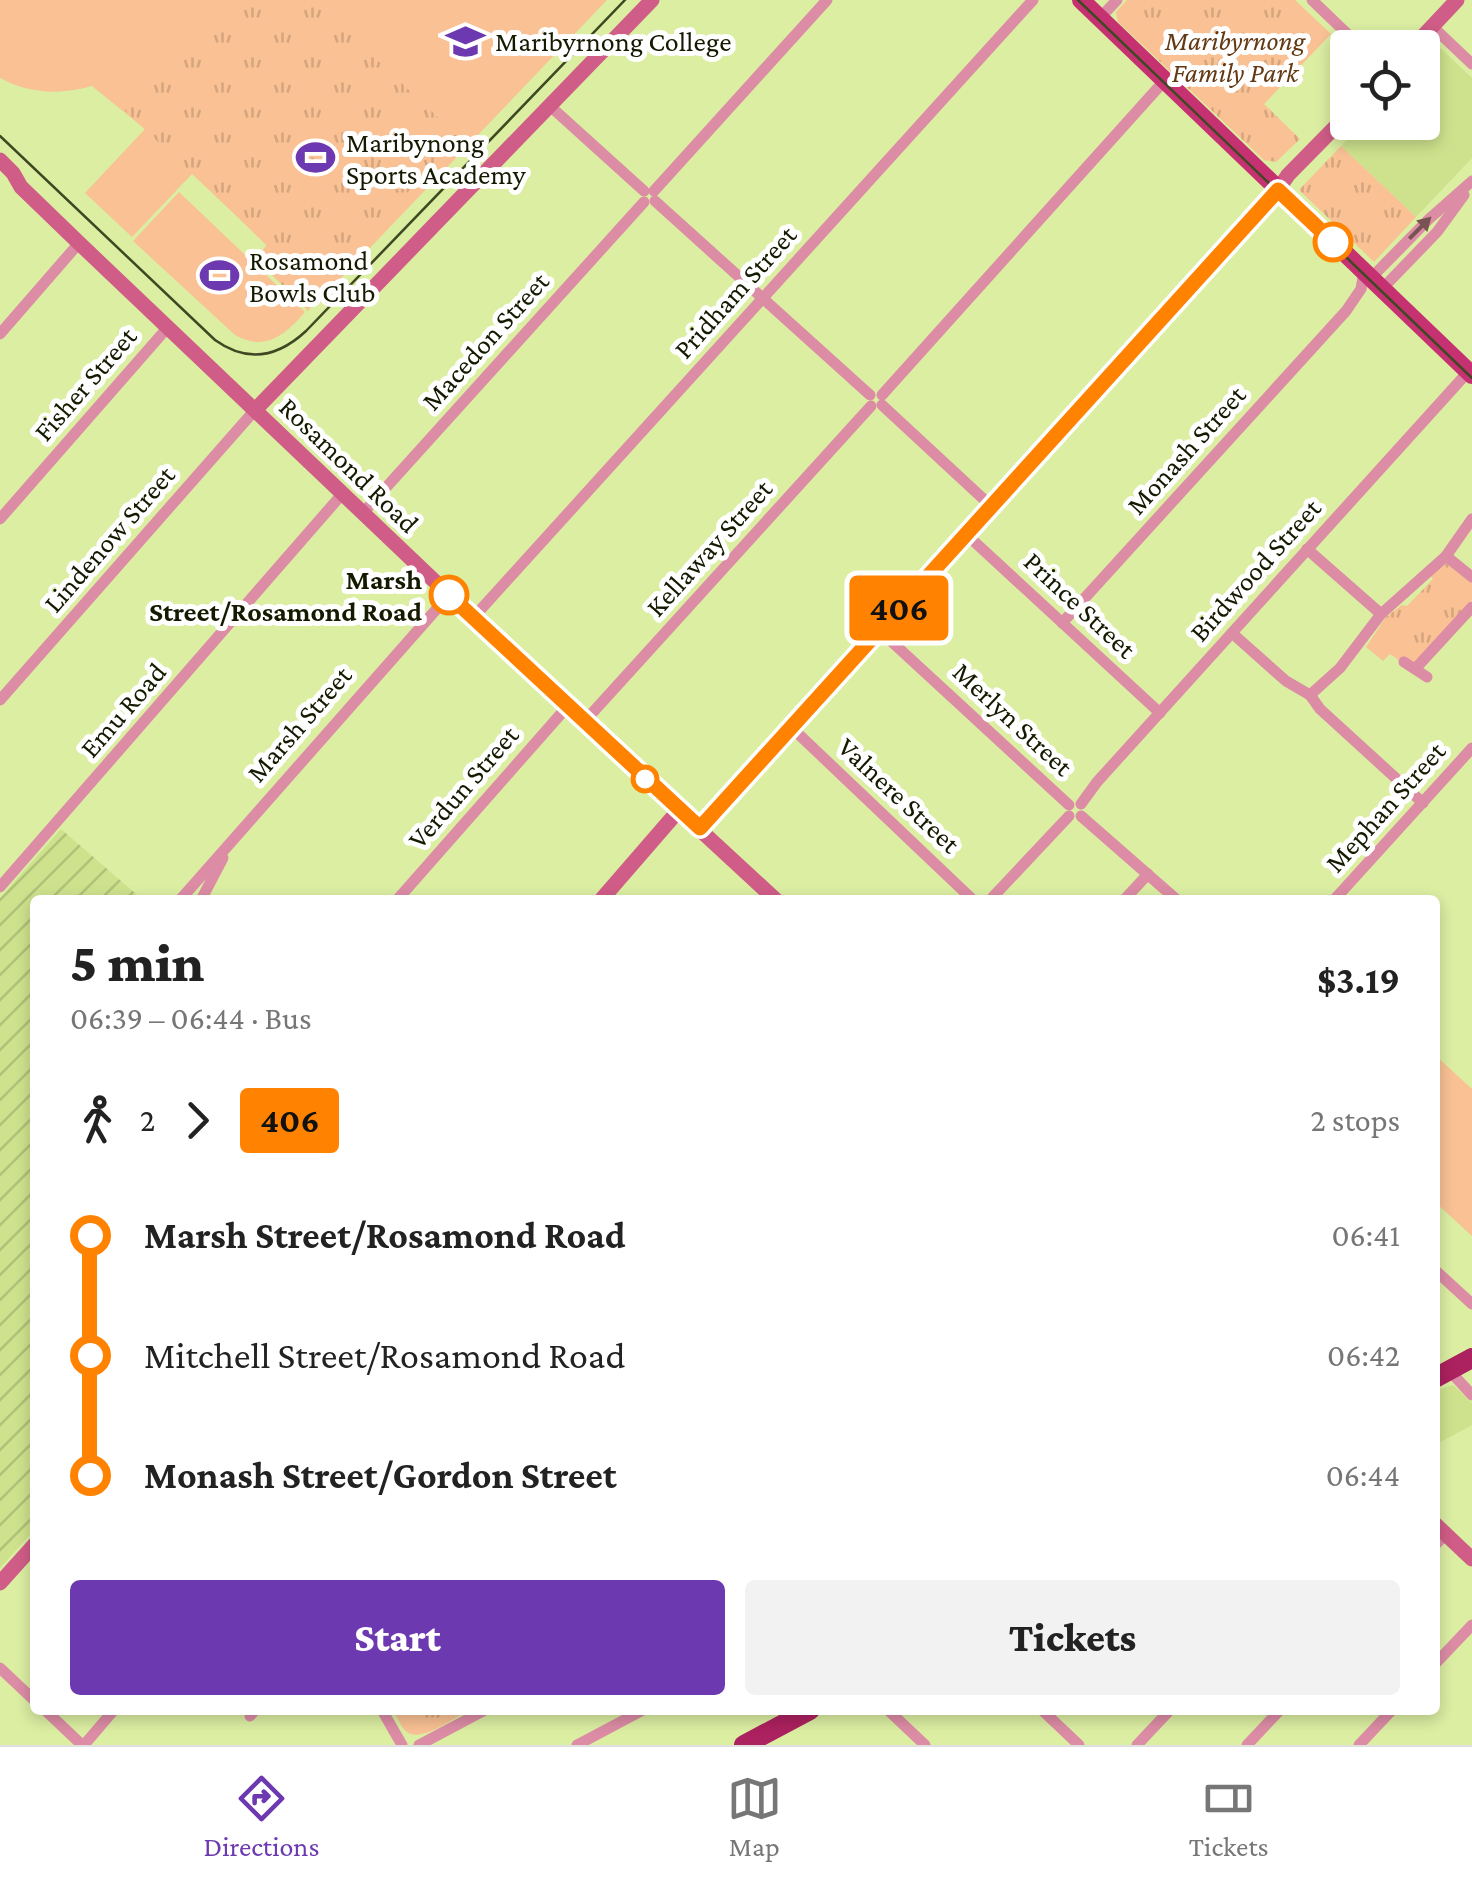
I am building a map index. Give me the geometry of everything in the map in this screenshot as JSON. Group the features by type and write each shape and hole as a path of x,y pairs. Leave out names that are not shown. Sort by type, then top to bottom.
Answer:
{"highway":[{"path":"1442,1374 1472,1358"},
{"path":"744,1745 801,1715"}],"main road":[{"path":"1081,0 1470,373"}],"street":[{"path":"256,410 652,0"},
{"name":"Macedon Street","path":"364,513 827,0"},
{"name":"Pridham Street","path":"473,618 1032,0"},
{"path":"1100,18 1118,0"},
{"path":"1312,0 1343,30"},
{"path":"1428,30 1457,0"},
{"path":"1432,26 1472,64"},
{"name":"Kellaway Street","path":"584,722 1165,80"},
{"path":"550,106 991,506"},
{"path":"700,828 1330,132"},
{"name":"Rosamond Road","path":"0,160 21,187"},
{"name":"Rosamond Road","path":"0,174 21,187 567,707 700,828 765,895"},
{"path":"1376,283 1429,218 1472,182"},
{"path":"0,334 79,243"},
{"name":"Monash Street","path":"1346,312 1373,294 1376,283"},
{"name":"Monash Street","path":"1062,623 1346,312 1361,289 1376,283"},
{"name":"Fisher Street","path":"0,519 168,327"},
{"name":"Birdwood Street","path":"995,895 1470,373"},
{"name":"Lindenow Street","path":"0,700 256,410"},
{"name":"Emu Road","path":"0,887 346,496"},
{"path":"1310,695 1340,668 1381,614 1446,556 1472,519"},
{"name":"Prince Street","path":"966,534 1160,713"},
{"path":"1307,548 1381,614"},
{"path":"1446,556 1472,577"},
{"name":"Marsh Street","path":"185,895 449,595"},
{"path":"1427,677 1410,665 1472,607"},
{"name":"Merlyn Street","path":"879,630 1171,895"},
{"path":"1232,633 1286,681 1310,695 1320,709 1422,803"},
{"name":"Verdun Street","path":"401,895 567,707"},
{"name":"Valnere Street","path":"791,727 968,895"},
{"name":"Mephan Street","path":"1339,895 1472,748"},
{"path":"605,895 679,810"},
{"name":"Marsh Street","path":"204,895 230,845"},
{"path":"1129,895 1148,874"},
{"path":"1440,1275 1472,1304"},
{"path":"1442,1374 1472,1395"},
{"path":"1440,1535 1472,1558"},
{"path":"0,1583 30,1550"},
{"path":"1440,1659 1472,1624"},
{"path":"0,1668 30,1696"},
{"path":"50,1715 83,1745 110,1715"},
{"path":"385,1715 402,1745"},
{"path":"418,1745 475,1715"},
{"path":"577,1745 634,1715"},
{"path":"893,1715 920,1743"},
{"path":"1047,1715 1079,1745"},
{"path":"1138,1745 1165,1715"},
{"path":"1247,1745 1275,1715"},
{"path":"1359,1745 1387,1715"}],"shaded area":[{"path":"1440,48 1472,78 1472,158 1416,217 1341,146 1347,140 1440,140"},
{"path":"61,829 137,895 30,895 30,1535 0,1568 0,898"},
{"path":"1453,1385 1472,1403 1472,1425 1440,1442 1440,1389"}],"green space":[{"name":"Maribynong Sports Academy","path":"0,0 607,0 321,299 193,173 132,237 85,193 145,129 92,86 45,91 0,78"},
{"path":"216,0 313,0 460,138 344,258 308,311 255,258 267,245 116,102"},
{"name":"Maribyrnong Family Park","path":"1127,0 1295,0 1330,35 1264,104 1300,139 1276,162 1264,160 1118,22 1116,12"},
{"path":"1341,146 1416,217 1374,262 1299,190"},
{"name":"Rosamond Bowls Club","path":"179,192 305,312 290,328 265,341 235,335 133,241"},
{"path":"1448,563 1468,581 1472,580 1472,600 1415,663 1400,661 1390,654 1383,661 1366,647 1386,617 1402,605 1407,606 1433,579 1430,575"},
{"path":"1440,1060 1472,1089 1472,1236 1440,1207"},
{"path":"396,1715 461,1715 430,1732 413,1734 405,1730"}],"tram line":[{"path":"0,136 215,340 239,352 262,354 284,347 306,331 625,0"},
{"path":"1078,0 1472,378"}],"bus line":[{"name":"406","path":"449,595 700,828 1278,190 1333,242"}],"place":[{"name":"Maribyrnong College","path":"465,41"},
{"name":"Maribynong Sports Academy","path":"316,158"},
{"name":"Rosamond Bowls Club","path":"219,276"},
{"name":"Marsh Street/Rosamond Road","path":"449,595"}]}
